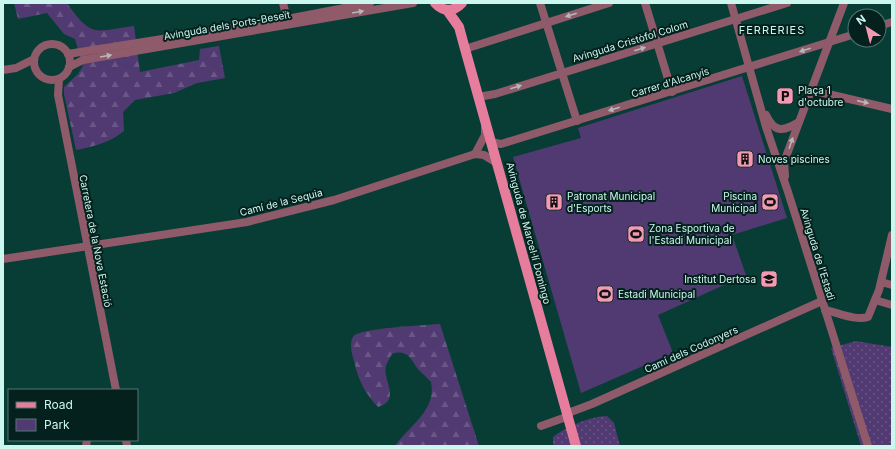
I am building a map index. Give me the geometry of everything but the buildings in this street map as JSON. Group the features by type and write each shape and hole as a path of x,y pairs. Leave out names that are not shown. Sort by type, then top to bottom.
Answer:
{"main road":[{"path":"433,4 448,10 455,9 462,4"},
{"name":"Avinguda de Marcel·lí Domingo","path":"458,27 462,4"},
{"name":"Avinguda de Marcel·lí Domingo","path":"448,10 458,27 465,49 576,446"}],"street":[{"path":"283,3 287,18"},
{"name":"Avinguda dels Ports-Beseït","path":"68,54 287,18 366,3"},
{"name":"Avinguda dels Ports-Beseït","path":"69,67 83,60 413,3"},
{"path":"540,3 577,121"},
{"path":"465,49 609,3"},
{"path":"645,3 672,92"},
{"name":"Avinguda de l'Estadi","path":"731,3 774,155 788,192 868,446"},
{"name":"Avinguda Cristòfol Colom","path":"478,97 495,94 734,18 787,3"},
{"path":"788,192 784,170 786,158 844,3"},
{"name":"Carrer d'Alcanyís","path":"491,142 501,144 847,36"},
{"path":"49,44 60,46 68,54 69,67 66,74 59,79 47,80 41,77 36,71 34,59 39,49 49,44"},
{"path":"16,68 34,59"},
{"path":"3,70 16,68 36,71"},
{"name":"Carretera de la Nova Estació","path":"59,79 58,95 86,245 116,389"},
{"name":"Carretera de la Nova Estació","path":"47,80 58,95"},
{"path":"811,90 892,109"},
{"path":"757,92 770,123 775,128 787,129 799,122"},
{"path":"486,121 485,135 474,154 484,155 497,163"},
{"name":"Camí de la Sequia","path":"3,259 86,245 247,222 334,200 474,154"},
{"path":"774,155 780,158 786,158"},
{"path":"825,310 863,318 868,317 880,282 889,267 892,235"},
{"path":"880,282 892,285"},
{"path":"875,300 892,305"},
{"name":"Camí dels Codonyers","path":"541,426 822,301"}],"green space":[{"path":"14,3 67,3 75,15 95,30 111,30 134,26 140,72 199,60 200,49 219,46 225,78 197,83 174,93 135,100 123,112 124,131 102,144 76,150 64,94 64,87 78,74 83,66 75,39 64,34 47,13 18,19"},
{"name":"Zona Esportiva de l'Estadi Municipal","path":"742,76 787,218 732,235 746,275 658,315 673,353 581,393 513,157 581,138 578,128"},
{"path":"440,324 479,446 395,446 426,409 432,392 431,382 407,355 404,353 392,354 386,364 385,371 390,389 389,400 385,404 378,407 369,397 360,380 352,352 352,339 357,334 366,331"},
{"path":"856,341 892,347 892,446 861,446 831,348"},
{"path":"607,416 614,423 620,446 553,446 553,437 565,430 586,420"}],"place":[{"name":"Plaça 1 d'octubre","path":"785,96"},
{"name":"Noves piscines","path":"745,159"},
{"name":"Patronat Municipal d'Esports","path":"554,202"},
{"name":"Piscina Municipal","path":"770,202"},
{"name":"Zona Esportiva de l'Estadi Municipal","path":"636,234"},
{"name":"Institut Dertosa","path":"769,279"},
{"name":"Estadi Municipal","path":"605,294"}],"district":[{"name":"FERRERIES","path":"772,30"}]}
